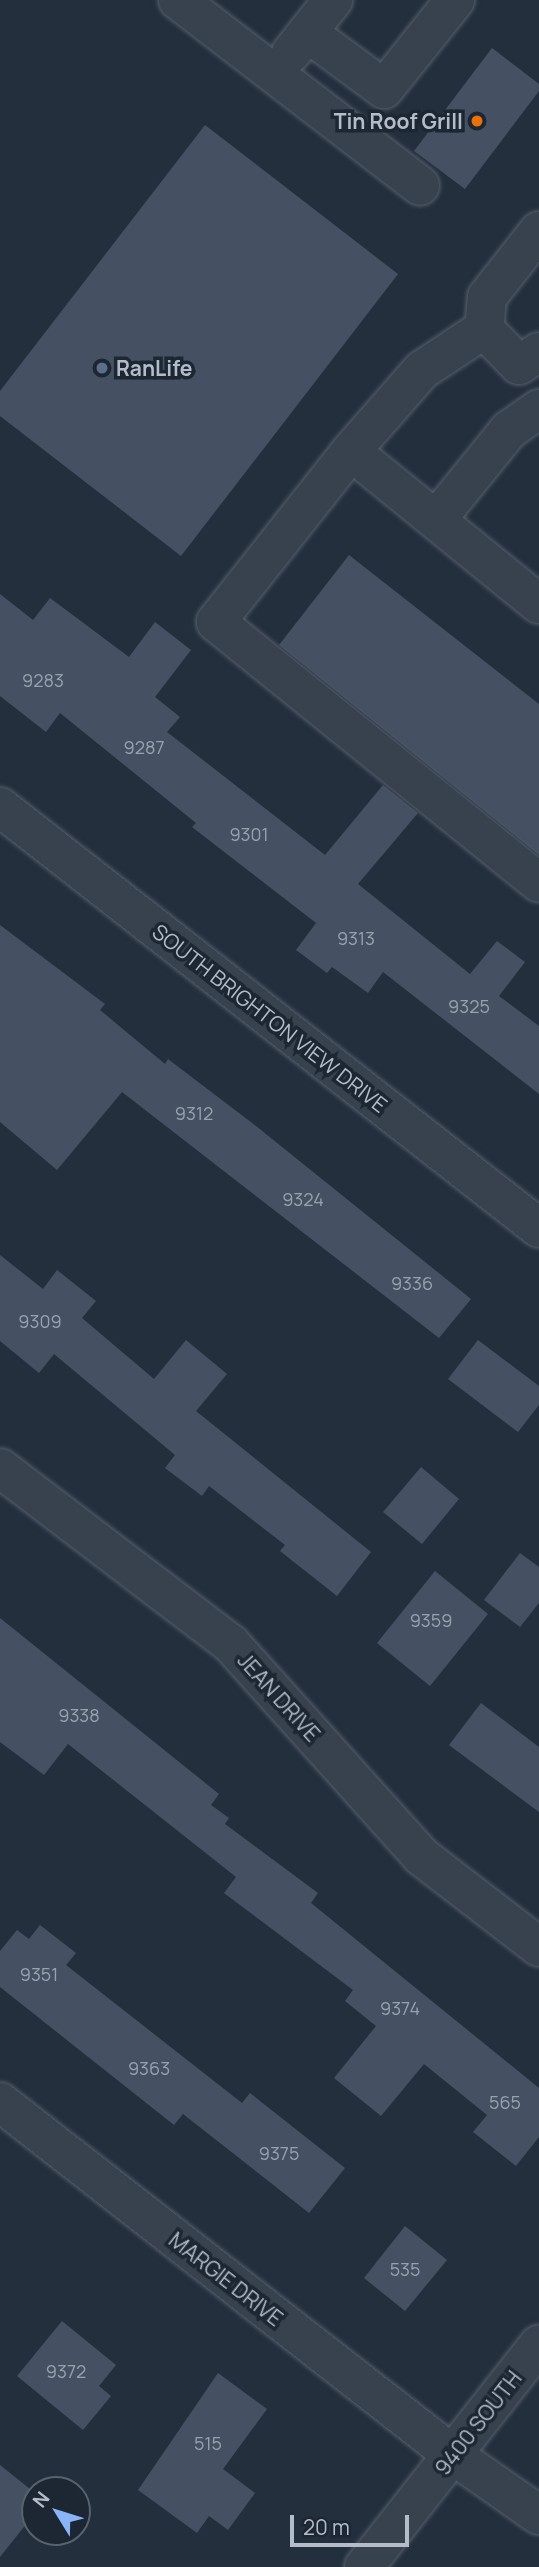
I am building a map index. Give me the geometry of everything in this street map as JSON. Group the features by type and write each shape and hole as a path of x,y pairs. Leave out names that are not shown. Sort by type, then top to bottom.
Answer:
{"street":[{"path":"178,0 420,186"},
{"path":"274,74 333,0"},
{"path":"308,33 384,89 455,0"},
{"path":"539,232 487,298 484,329 519,365 539,352"},
{"path":"484,329 422,370 351,451 216,622 539,883"},
{"path":"436,520 509,430 539,409"},
{"path":"351,451 539,604"},
{"name":"SOUTH BRIGHTON VIEW DRIVE","path":"0,807 539,1228"},
{"name":"JEAN DRIVE","path":"0,1468 231,1644 421,1856 539,1947"},
{"name":"MARGIE DRIVE","path":"0,2102 453,2455 539,2515"},
{"name":"9400 SOUTH","path":"364,2567 539,2345"}],"building":[{"name":"Tin Roof Grill","path":"492,48 539,84 539,91 465,189 414,151"},
{"path":"205,125 398,274 181,556 0,416 0,391"},
{"path":"349,555 539,704 539,855 279,645"},
{"path":"0,594 33,620 50,598 129,657 155,622 191,650 155,697 180,717 167,732 325,855 383,785 418,813 358,884 470,974 497,941 525,962 499,996 539,1026 539,1094 383,972 368,993 332,967 327,973 296,950 316,923 192,827 196,823 60,713 46,732 0,696"},
{"path":"0,925 105,1004 100,1010 165,1064 168,1059 256,1126 471,1299 439,1338 122,1092 57,1170 0,1122"},
{"path":"0,1255 43,1289 57,1270 96,1301 82,1318 154,1379 186,1340 227,1374 196,1411 371,1552 337,1596 280,1551 285,1545 209,1486 202,1496 165,1468 175,1455 54,1354 39,1373 0,1341"},
{"path":"478,1340 539,1386 539,1405 518,1432 448,1379"},
{"path":"421,1467 459,1499 422,1544 383,1512"},
{"path":"520,1553 539,1567 539,1603 520,1627 484,1600"},
{"path":"435,1571 488,1614 430,1686 377,1643"},
{"path":"0,1618 219,1794 211,1805 229,1818 225,1824 318,1893 311,1903 539,2088 539,2137 516,2166 473,2132 487,2115 424,2064 381,2116 334,2078 376,2026 345,2001 353,1990 224,1893 236,1877 68,1744 44,1775 0,1742"},
{"path":"481,1703 539,1747 539,1812 449,1745"},
{"path":"40,1925 76,1953 66,1965 242,2103 250,2093 345,2168 309,2213 183,2114 174,2125 0,1987 0,1951 17,1930 29,1939"},
{"path":"405,2226 447,2260 405,2311 364,2278"},
{"path":"62,2321 116,2365 99,2386 111,2396 83,2430 17,2376"},
{"path":"218,2373 267,2409 223,2469 255,2493 228,2530 209,2516 197,2533 138,2490"},
{"path":"0,2465 21,2482 21,2531 0,2557"}],"place":[{"name":"Tin Roof Grill","path":"477,121"},
{"name":"RanLife","path":"102,368"}]}
